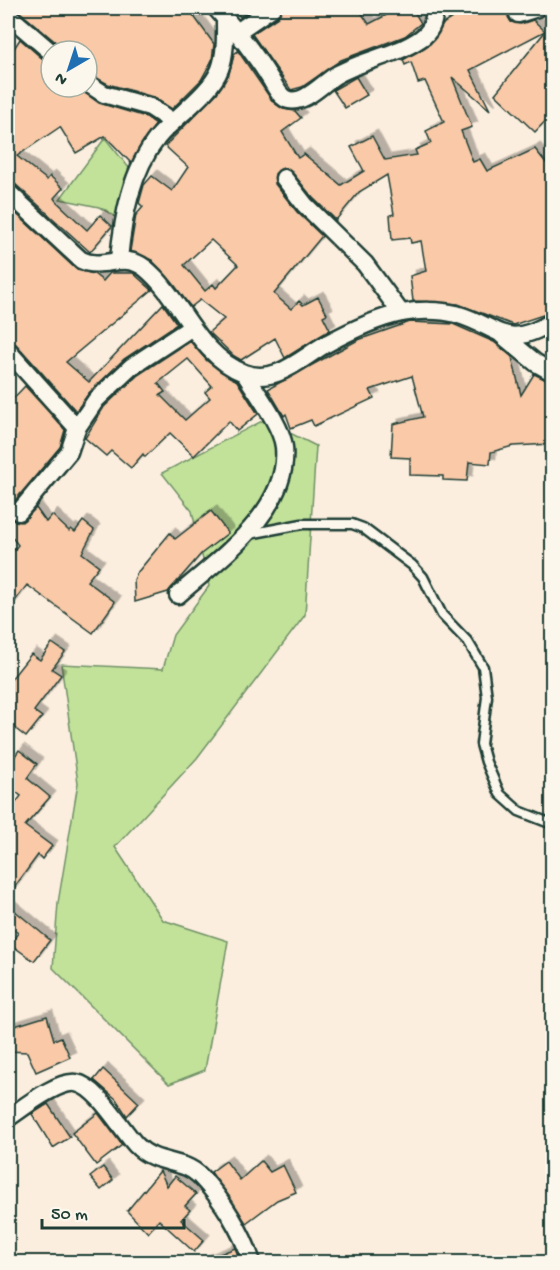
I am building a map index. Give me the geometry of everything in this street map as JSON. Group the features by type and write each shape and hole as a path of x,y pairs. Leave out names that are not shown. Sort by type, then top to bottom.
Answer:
{"street":[{"path":"237,32 272,8"},
{"path":"220,13 237,32 277,91 286,100 292,101 303,98 357,65 420,39 430,29 435,19 434,8"},
{"path":"518,14 537,8"},
{"path":"119,259 125,215 138,169 158,138 219,72 224,45 220,13"},
{"path":"8,15 39,42"},
{"path":"99,91 140,104 173,122"},
{"path":"284,178 305,205 365,264 401,314"},
{"path":"8,192 81,260 92,265 119,259 144,267 192,327 218,355 245,374 280,433 284,447 275,495 246,535 178,595"},
{"path":"245,374 260,376 278,373 294,366 345,335 401,314 423,311 455,314 502,335 536,363 552,372"},
{"path":"502,335 523,336 552,322"},
{"path":"19,512 69,452 77,428 96,400 131,367 192,327"},
{"path":"8,351 77,428"},
{"path":"8,1118 63,1085 76,1082 90,1089 136,1146 150,1157 185,1166 202,1178 240,1231 252,1263"}],"lane":[{"path":"246,535 302,524 352,524 363,528 412,565 423,577 442,615 475,650 483,667 487,697 482,744 486,762 500,794 519,811 552,824"}],"green space":[{"path":"105,138 134,174 116,217 99,207 60,199"},
{"path":"264,420 316,446 305,615 197,758 115,847 163,920 228,941 205,1070 169,1084 53,968 58,903 78,783 61,664 163,669 173,635 209,586 192,511 162,473"}],"building":[{"path":"15,8 188,8 214,44 212,60 201,80 172,109 153,97 99,79 99,39 52,39"},
{"path":"234,8 254,8 240,17"},
{"path":"282,8 358,8 369,24 400,8 412,8 421,23 405,36 341,60 302,87 291,90 252,34 278,17"},
{"path":"468,8 510,8 508,17 511,22 521,24 533,20 545,31 470,70 490,110 452,77 472,127 461,131 473,162 480,159 487,171 535,149 547,164 552,162 552,312 513,325 458,304 413,301 410,276 426,271 421,241 411,243 410,238 392,240 390,215 394,214 387,175 359,192 336,220 313,198 292,172 283,168 275,174 275,184 297,212 322,236 274,294 291,309 299,301 303,305 318,297 327,314 323,316 330,330 285,358 275,338 241,360 234,356 209,332 224,319 200,300 191,307 152,260 130,251 136,215 143,207 139,203 144,185 152,176 172,191 188,167 165,146 217,93 229,74 234,54 238,51 273,102 283,109 295,111 301,118 282,132 298,158 304,154 341,185 364,171 351,147 372,136 385,160 417,155 415,150 431,143 426,131 444,122 425,81 418,83 411,62 405,65 403,60 430,44 444,23","holes":["211,240 238,265 216,288 213,284 205,291 184,265"]},
{"path":"552,23 552,114 535,132 495,94"},
{"path":"20,39 39,56 39,99 94,99 99,103 146,117 156,124 131,163 105,136 76,153 60,127 17,156 47,180 50,176 63,188 54,198 87,230 100,215 112,226 90,252 15,184 8,182 8,58"},
{"path":"356,77 367,95 345,108 333,90"},
{"path":"8,206 77,270 94,274 103,281 110,273 133,273 152,290 66,362 89,382 163,304 177,324 124,359 89,393 76,411 16,344 8,341"},
{"path":"410,322 453,324 494,342 512,357 521,395 534,374 551,382 548,385 551,444 513,446 491,452 490,464 469,462 467,481 443,480 443,476 410,475 410,458 391,457 393,424 423,417 412,376 370,390 374,398 314,426 311,420 291,428 286,414 284,416 268,389 358,340"},
{"path":"190,341 207,361 237,381 258,414 237,431 229,421 194,456 170,433 145,457 143,454 131,468 111,451 106,456 85,438 104,407 138,375","holes":["188,359 212,386 205,392 210,398 185,420 160,395 165,392 158,383"]},
{"path":"25,386 65,430 60,447 11,505 9,515 13,520 22,522 36,508 46,522 52,515 69,531 71,529 75,532 83,521 94,530 82,553 99,566 87,581 115,602 93,633 27,585 8,610 8,557 18,545 8,532 8,404"},
{"path":"211,511 228,533 201,554 168,592 135,602 134,580 137,573 170,533 175,539"},
{"path":"52,643 65,652 52,669 61,675 34,711 42,717 26,737 8,723 8,683 31,654 40,660"},
{"path":"19,750 37,764 27,778 50,797 25,826 52,846 42,859 38,855 8,896 8,813 21,796 8,786 8,766"},
{"path":"8,905 50,940 34,961 10,944 18,933 8,925"},
{"path":"47,1016 54,1040 61,1037 70,1057 36,1072 27,1052 8,1051 8,1028"},
{"path":"103,1069 139,1103 127,1116 116,1099 94,1080"},
{"path":"48,1104 70,1137 53,1148 32,1114"},
{"path":"98,1113 122,1145 96,1165 72,1133"},
{"path":"226,1161 240,1180 261,1161 270,1172 283,1165 296,1192 277,1200 246,1223 211,1172"},
{"path":"103,1167 113,1180 101,1190 90,1177"},
{"path":"160,1171 167,1186 175,1176 196,1194 185,1206 190,1210 181,1220 204,1240 194,1252 159,1220 148,1233 127,1211"},
{"path":"235,1248 241,1263 200,1263 200,1262"}]}
